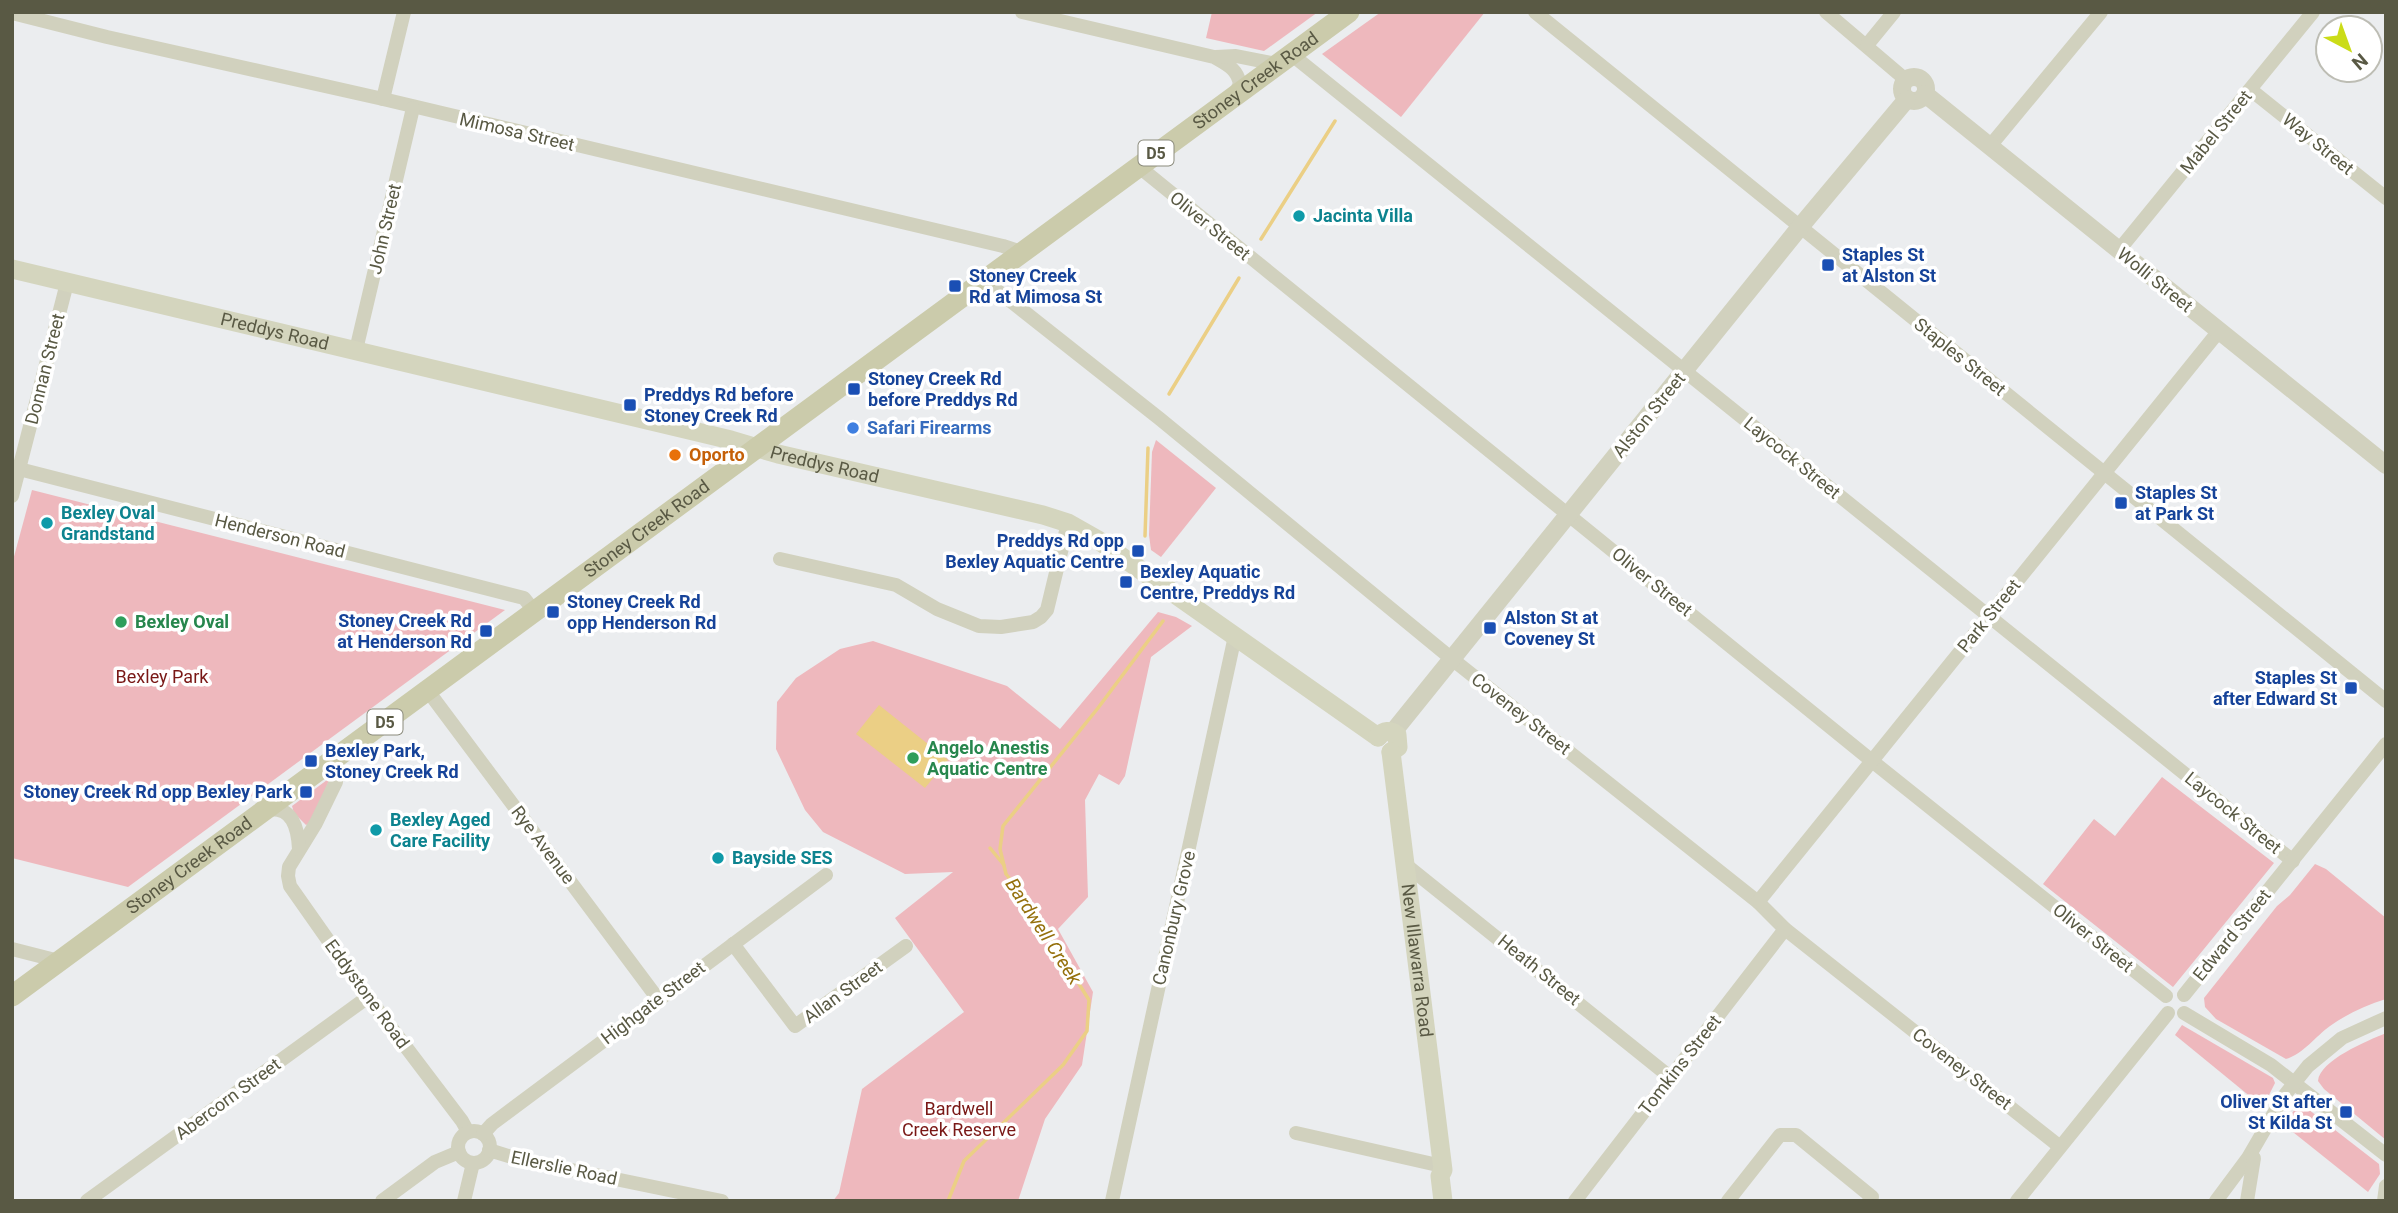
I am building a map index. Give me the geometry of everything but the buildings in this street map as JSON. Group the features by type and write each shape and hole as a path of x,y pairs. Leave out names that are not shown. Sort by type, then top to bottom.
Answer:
{"main road":[{"name":"Stoney Creek Road","path":"12,996 1349,12"},
{"name":"Preddys Road","path":"12,269 1068,523 1098,540 1388,741"},
{"name":"New Illawarra Road","path":"1388,741 1406,864 1444,1201"},
{"name":"New Illawarra Road","path":"1442,1168 1446,1175 1450,1201"}],"street":[{"path":"383,99 404,12"},
{"path":"1022,12 1214,57 1234,69 1237,74 1240,84 1234,96"},
{"name":"Staples Street","path":"1535,12 2386,701"},
{"path":"1826,12 1906,80"},
{"path":"1867,46 1894,12"},
{"path":"1990,146 2101,12"},
{"name":"Mabel Street","path":"2119,250 2313,12"},
{"name":"Mimosa Street","path":"12,13 1022,252"},
{"path":"1214,57 1236,55 1284,59"},
{"name":"Laycock Street","path":"1284,59 1684,372 2292,861"},
{"path":"1914,76 1922,79 1926,86 1925,94 1919,100 1907,99 1902,90 1906,80 1914,76"},
{"name":"Way Street","path":"2251,90 2386,198"},
{"name":"Wolli Street","path":"1925,94 2386,465"},
{"name":"Alston Street","path":"1388,741 1800,227 1907,99"},
{"name":"John Street","path":"356,351 413,108"},
{"name":"Oliver Street","path":"1138,166 2166,996"},
{"name":"Coveney Street","path":"984,280 1160,419 1452,659 1758,902 1785,929 2059,1146"},
{"name":"Donnan Street","path":"12,496 67,283"},
{"name":"Park Street","path":"1758,902 2219,331"},
{"name":"Henderson Road","path":"19,469 524,598 535,612"},
{"path":"780,559 896,585 937,609 971,624 988,628 1013,626 1033,622 1046,610 1068,523"},
{"name":"Canonbury Grove","path":"1112,1201 1234,636"},
{"name":"Rye Avenue","path":"428,691 658,999"},
{"name":"Edward Street","path":"2184,995 2386,744"},
{"name":"Eddystone Road","path":"328,764 336,774 336,782 288,872 290,886 468,1132"},
{"path":"266,810 279,810 292,818 298,830 299,849"},
{"name":"Heath Street","path":"1406,864 1670,1077"},
{"name":"Highgate Street","path":"483,1134 491,1125 826,875"},
{"name":"Tomkins Street","path":"1575,1201 1785,929"},
{"name":"Allan Street","path":"733,943 795,1026 906,946"},
{"path":"12,949 59,961"},
{"path":"2177,992 2184,995 2188,1006 2184,1013 2178,1016 2168,1013 2164,1005 2166,996 2177,992"},
{"name":"Abercorn Street","path":"91,1199 368,997"},
{"path":"2017,1201 2168,1013"},
{"path":"2184,1013 2271,1065 2386,1155"},
{"path":"2247,1201 2250,1168 2260,1140 2274,1111 2294,1083 2308,1066 2342,1038 2386,1018"},
{"path":"468,1132 483,1134 487,1139 489,1150 483,1160 473,1163 464,1160 459,1153 459,1142 468,1132"},
{"path":"1296,1133 1442,1168"},
{"path":"1728,1201 1780,1135 1796,1135 1872,1197 1869,1201"},
{"path":"2216,1201 2260,1140"},
{"name":"Ellerslie Road","path":"489,1150 518,1159 722,1201"},
{"path":"382,1201 435,1162 459,1153"},
{"path":"464,1201 473,1163"},
{"path":"2384,1201 2386,1186"}],"green space":[{"path":"1212,12 1318,12 1264,51 1206,38"},
{"path":"1381,12 1485,12 1401,117 1322,54"},
{"path":"1156,440 1216,488 1161,557 1151,550 1149,535 1152,452"},
{"name":"Bexley Park","path":"32,490 505,610 128,887 12,858 12,564"},
{"name":"Bardwell Creek Reserve","path":"1158,612 1176,617 1192,626 1151,657 1125,776 1119,785 1099,774 1085,800 1088,897 1058,929 1093,992 1082,1065 1045,1119 1018,1201 833,1201 839,1193 862,1089 964,1012 895,918 953,872 905,874 823,832 805,810 776,749 777,702 796,678 840,649 873,641 1007,686 1060,729"},
{"path":"2162,777 2274,863 2173,987 2043,884 2094,819 2115,836"},
{"path":"329,781 310,823 306,825 294,813 292,806"},
{"path":"2315,864 2326,869 2386,918 2386,999 2343,1018 2298,1053 2286,1059 2216,1019 2205,1007 2204,998 2277,906 2290,895"},
{"path":"2182,1025 2273,1078 2275,1083 2263,1107 2175,1035"},
{"path":"2386,1033 2386,1140 2324,1089 2318,1081 2321,1073 2335,1059"},
{"path":"2297,1106 2304,1106 2379,1164 2380,1174 2368,1192 2284,1125"}],"shaded area":[{"path":"879,705 948,760 925,788 856,734"}],"waterway":[{"name":"Bardwell Creek","path":"1261,239 1335,121"},
{"name":"Bardwell Creek","path":"1169,394 1239,278"},
{"name":"Bardwell Creek","path":"1145,536 1148,448"},
{"name":"Bardwell Creek","path":"948,1201 964,1161 1063,1065 1087,1031 1089,1000 1026,899 1006,874 1000,849 1003,826 1098,708 1163,621"},
{"path":"990,848 1004,865"}],"place":[{"name":"Jacinta Villa","path":"1299,216"},
{"name":"Staples St at Alston St","path":"1828,265"},
{"name":"Stoney Creek Rd at Mimosa St","path":"955,286"},
{"name":"Stoney Creek Rd before Preddys Rd","path":"854,389"},
{"name":"Preddys Rd before Stoney Creek Rd","path":"630,405"},
{"name":"Safari Firearms","path":"853,428"},
{"name":"Oporto","path":"675,455"},
{"name":"Staples St at Park St","path":"2121,503"},
{"name":"Bexley Oval Grandstand","path":"47,523"},
{"name":"Preddys Rd opp Bexley Aquatic Centre","path":"1138,551"},
{"name":"Bexley Aquatic Centre, Preddys Rd","path":"1126,582"},
{"name":"Stoney Creek Rd opp Henderson Rd","path":"553,612"},
{"name":"Bexley Oval","path":"121,622"},
{"name":"Alston St at Coveney St","path":"1490,628"},
{"name":"Stoney Creek Rd at Henderson Rd","path":"486,631"},
{"name":"Staples St after Edward St","path":"2351,688"},
{"name":"Angelo Anestis Aquatic Centre","path":"913,758"},
{"name":"Bexley Park, Stoney Creek Rd","path":"311,761"},
{"name":"Stoney Creek Rd opp Bexley Park","path":"306,792"},
{"name":"Bexley Aged Care Facility","path":"376,830"},
{"name":"Bayside SES","path":"718,858"},
{"name":"Oliver St after St Kilda St","path":"2346,1112"}]}
